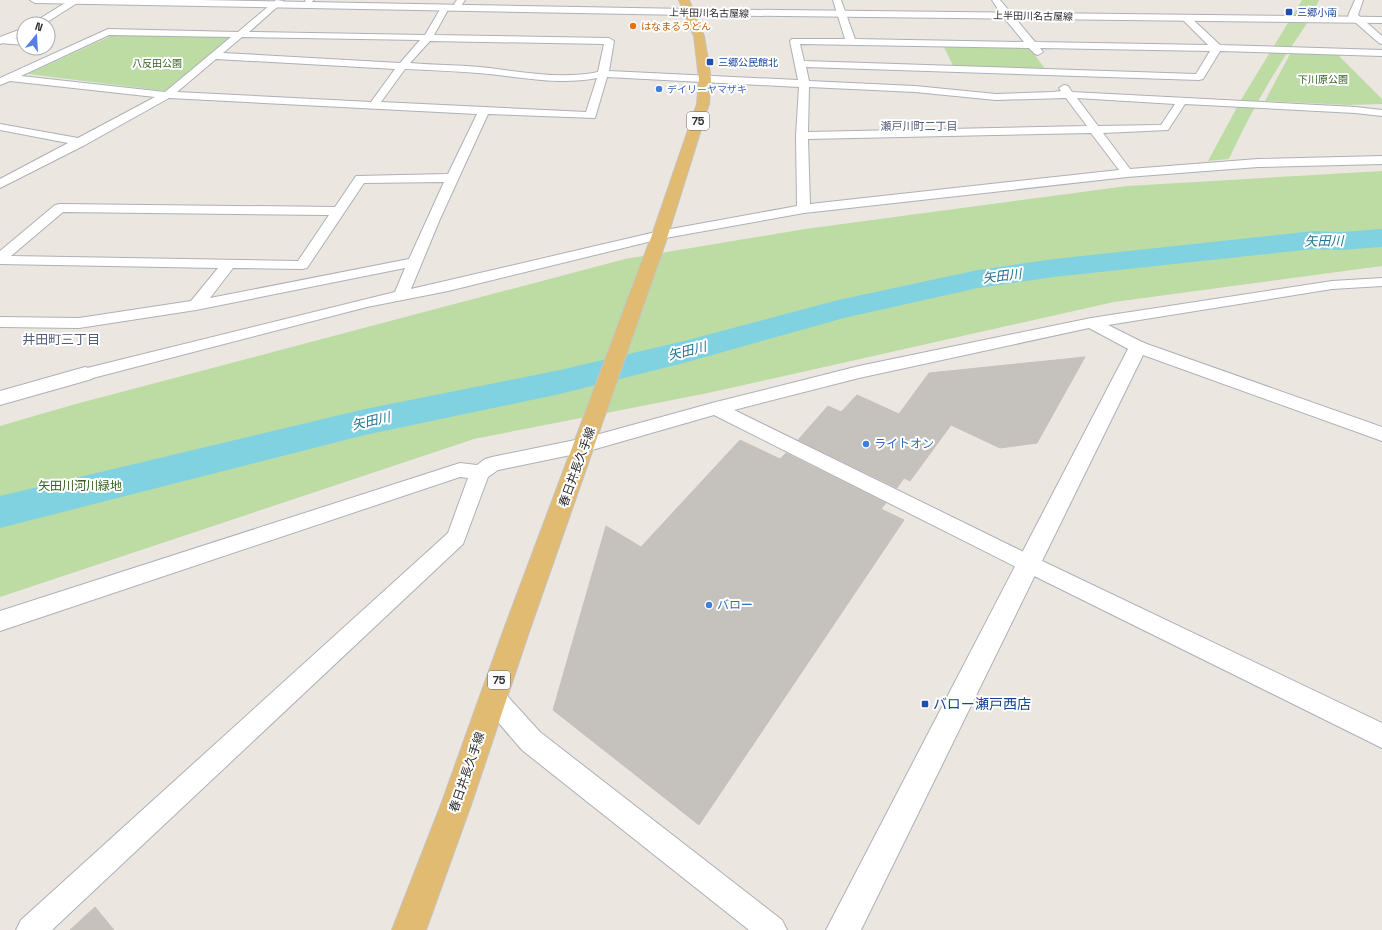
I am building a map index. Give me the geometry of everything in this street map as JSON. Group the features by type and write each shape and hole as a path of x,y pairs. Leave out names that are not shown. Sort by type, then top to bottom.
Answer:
{"main road":[{"name":"上半田川名古屋線","path":"35,0 278,3 446,8 839,8 1005,14 1186,18 1356,18 1382,16"},
{"path":"50,16 77,0"},
{"name":"上半田川名古屋線","path":"237,0 278,3 310,1 459,2 686,7"},
{"name":"春日井長久手線","path":"409,930 517,629 588,438 659,237 703,104 705,79 700,36 686,7"},
{"name":"上半田川名古屋線","path":"1005,14 1356,18 1382,20"},
{"path":"0,40 16,33"},
{"path":"843,930 1138,347"},
{"path":"0,398 85,374"}],"street":[{"path":"996,0 1005,14 1033,45 1096,129 1127,174"},
{"path":"1359,0 1356,18 1382,41"},
{"path":"0,184 167,95 278,3"},
{"path":"373,106 403,66 428,37 446,8"},
{"path":"839,8 851,42"},
{"path":"1186,18 1217,48"},
{"path":"108,32 609,41 603,74 591,116 483,112 167,95 5,80 108,32"},
{"path":"0,40 16,41"},
{"path":"804,209 802,136 804,83 795,41 1382,52"},
{"path":"56,45 77,47"},
{"path":"800,64 1199,77 1217,48"},
{"path":"214,56 479,70 540,78 588,77 603,74"},
{"path":"479,70 500,67 540,67"},
{"path":"555,68 603,74 914,89 996,97 1070,95 1355,110 1382,113"},
{"path":"802,136 1164,128 1182,101"},
{"path":"1355,110 1382,109"},
{"path":"401,296 483,112"},
{"path":"0,127 81,142"},
{"path":"85,374 366,303 448,286 659,237 804,209 1127,174 1258,163 1382,160"},
{"path":"0,259 302,265 360,179 453,178"},
{"path":"0,259 60,208 339,210"},
{"path":"0,322 79,323 196,305 416,262"},
{"path":"196,305 229,264"},
{"path":"31,930 456,538 480,472 492,464 588,438 859,372 1091,323 1332,285 1382,282"},
{"path":"1091,323 1138,347 1382,434"},
{"path":"716,408 1029,564 1382,736"},
{"path":"0,621 460,470 480,472"},
{"path":"493,698 531,741 772,930"}],"green space":[{"path":"1302,0 1319,0 1305,26 1265,89 1246,123 1229,159 1208,161 1242,98"},
{"name":"八反田公園","path":"113,35 234,36 165,91 28,74"},
{"path":"943,45 1029,47 1046,70 954,68"},
{"name":"下川原公園","path":"1291,52 1337,54 1382,99 1382,104 1348,105 1265,101"},
{"name":"矢田川河川緑地","path":"1382,171 1382,266 1114,302 708,393 474,439 0,597 0,426 72,405 625,259 805,229 1127,186"}],"building":[{"path":"1085,357 1037,443 1000,448 951,425 910,481 904,478 897,488 798,440 828,406 841,412 857,395 899,414 929,373"},
{"path":"740,440 780,459 786,453 886,503 881,509 904,520 699,825 553,710 606,526 641,547"},
{"path":"95,907 114,930 70,930"}],"waterway":[{"name":"矢田川","path":"0,512 365,422 560,382 684,352 838,310 978,279 1054,268 1313,240 1341,241 1382,238"}],"place":[{"name":"三郷小南","path":"1289,12"},
{"name":"はなまるうどん","path":"633,26"},
{"name":"三郷公民館北","path":"710,62"},
{"name":"デイリーヤマザキ","path":"659,89"},
{"name":"ライトオン","path":"866,444"},
{"name":"バロー","path":"709,605"},
{"name":"バロー瀬戸西店","path":"925,704"}],"district":[{"name":"瀬戸川町二丁目","path":"919,126"},
{"name":"井田町三丁目","path":"61,339"}]}
